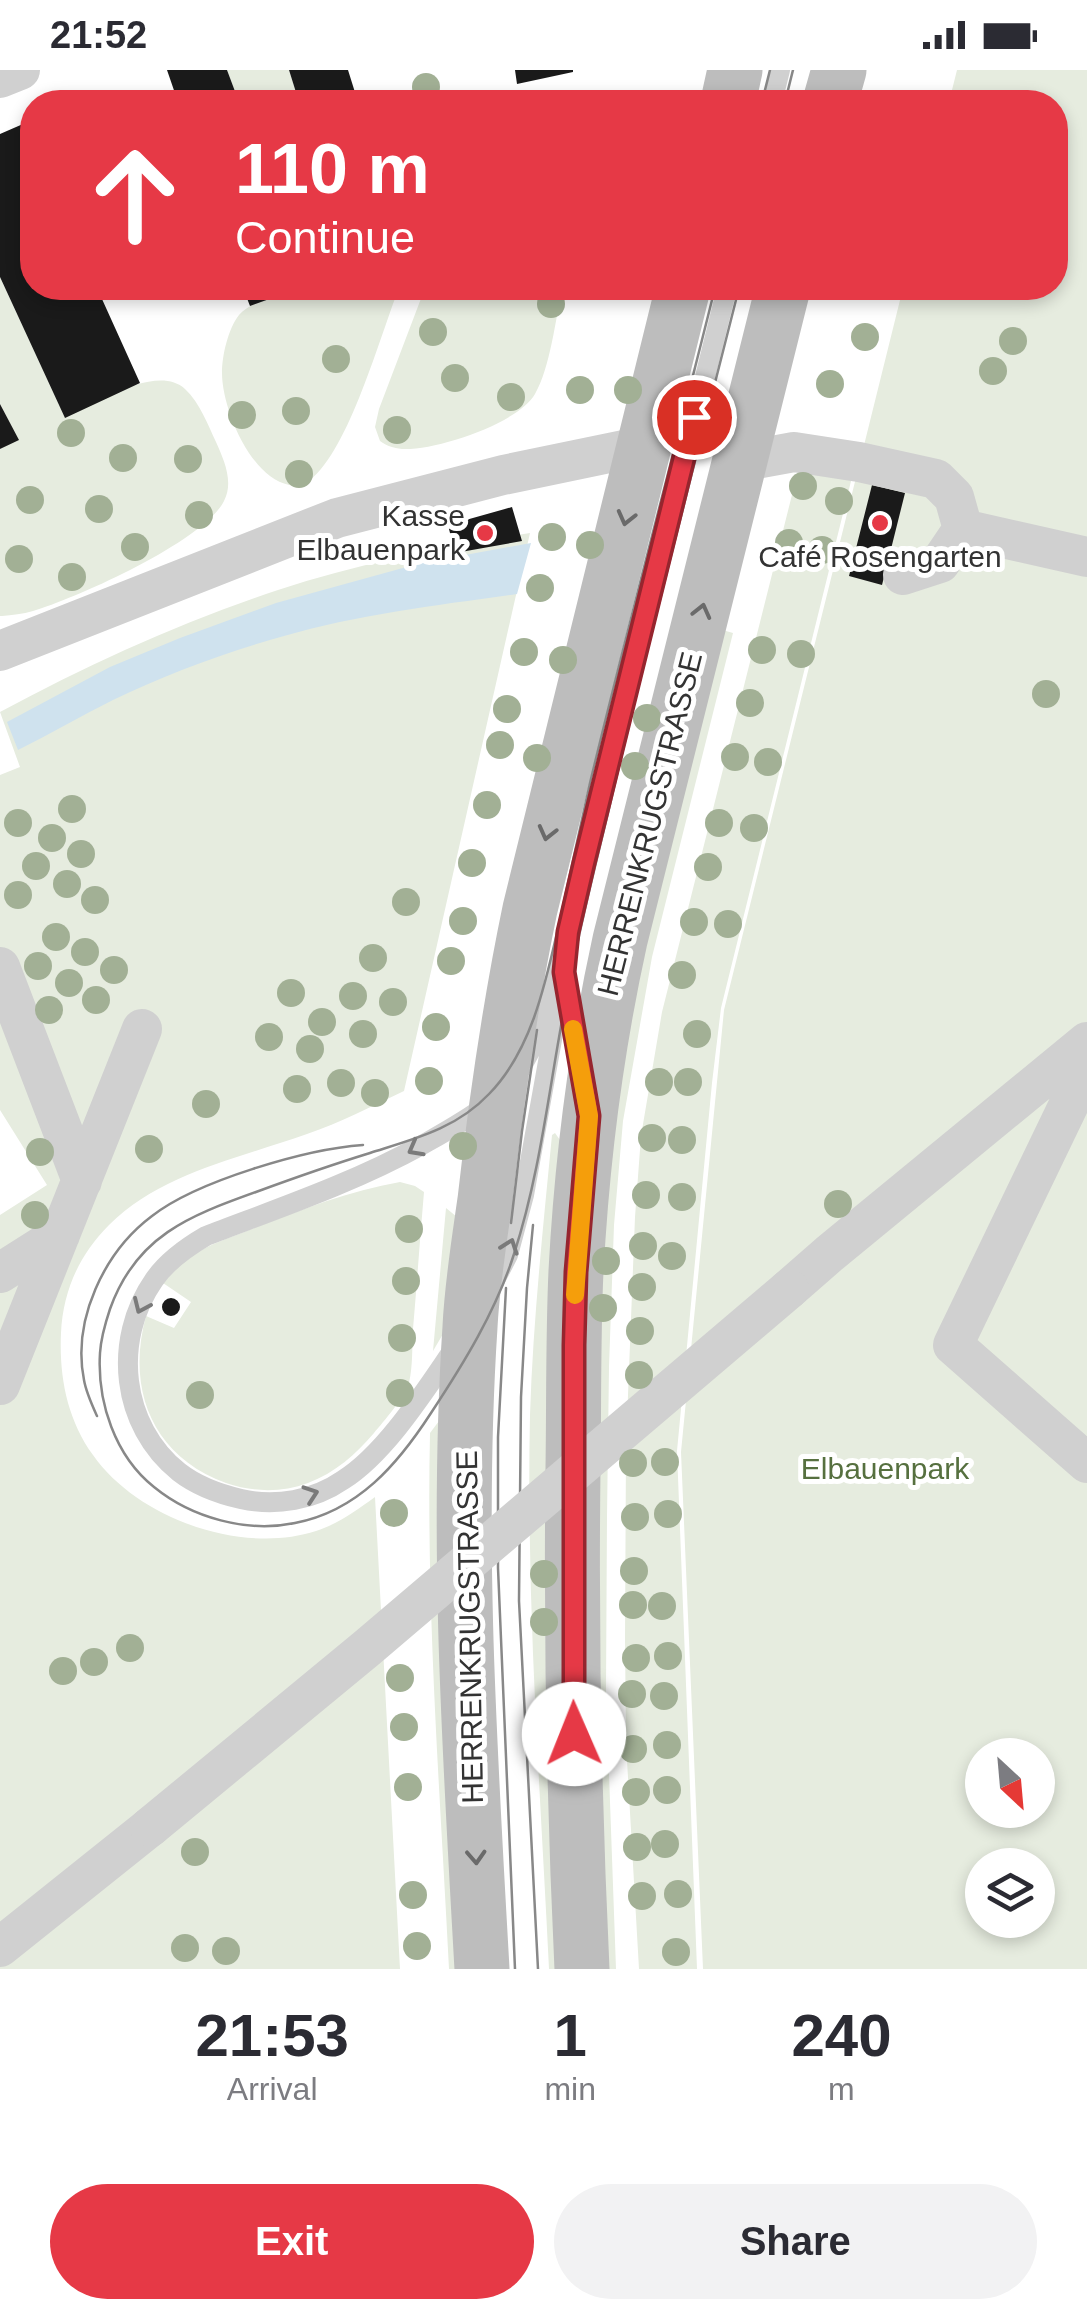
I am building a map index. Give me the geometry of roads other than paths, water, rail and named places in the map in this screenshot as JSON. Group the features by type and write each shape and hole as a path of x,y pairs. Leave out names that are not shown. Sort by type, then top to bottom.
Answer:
{"street":[{"path":"0,78 20,70"},
{"name":"HERRENKRUGSTRASSE","path":"482,1969 464,1590 470,1326 498,1096 519,964 543,849 680,300"},
{"name":"HERRENKRUGSTRASSE","path":"582,1969 575,1832 572,1570 576,1272 589,1116 617,955 780,300"},
{"path":"0,650 337,518 503,475 644,446"},
{"path":"739,462 794,452 936,479 954,497 963,528 940,563 903,575"},
{"path":"963,528 1087,557"},
{"path":"0,967 82,1182"},
{"path":"0,1385 142,1029"},
{"path":"0,1947 367,1648 829,1254 1087,1042"},
{"path":"1087,1067 953,1345 1087,1463"},
{"path":"0,1273 60,1235"}],"lane":[{"path":"568,932 537,1133 508,1255 470,1326 398,1426 344,1480 306,1498 254,1502 216,1492 178,1472 151,1442 130,1390 130,1336 153,1280 187,1247 206,1236 334,1188 460,1125 498,1096 535,1042 568,932 723,300"},
{"path":"564,972 589,1116"}],"water":[{"path":"531,543 517,594 342,622 240,649 133,690 18,750 7,722 110,667 276,603 421,563"}],"tram line":[{"path":"765,90 770,70"},
{"path":"788,90 793,70"},
{"path":"712,300 590,783 550,962 537,1010 517,1055 489,1094 448,1124 187,1220 150,1246 134,1263 110,1309 101,1341 100,1372 111,1427 140,1474 169,1498 203,1515 239,1524 277,1526 318,1517 357,1496 390,1467 418,1432 467,1356 498,1296 532,1189 582,923 736,300"},
{"path":"511,1223 537,1030"},
{"path":"97,1416 84,1380 83,1334 106,1268 135,1231 172,1203 224,1179 283,1160 363,1145"},
{"path":"533,1225 521,1397 519,1601 538,1969"},
{"path":"506,1288 498,1437 498,1568 515,1969"}],"place":[{"name":"Café Rosengarten","path":"880,523"},
{"name":"Kasse Elbauenpark","path":"485,533"}],"park label":[{"name":"Elbauenpark","path":"885,1469"}]}
